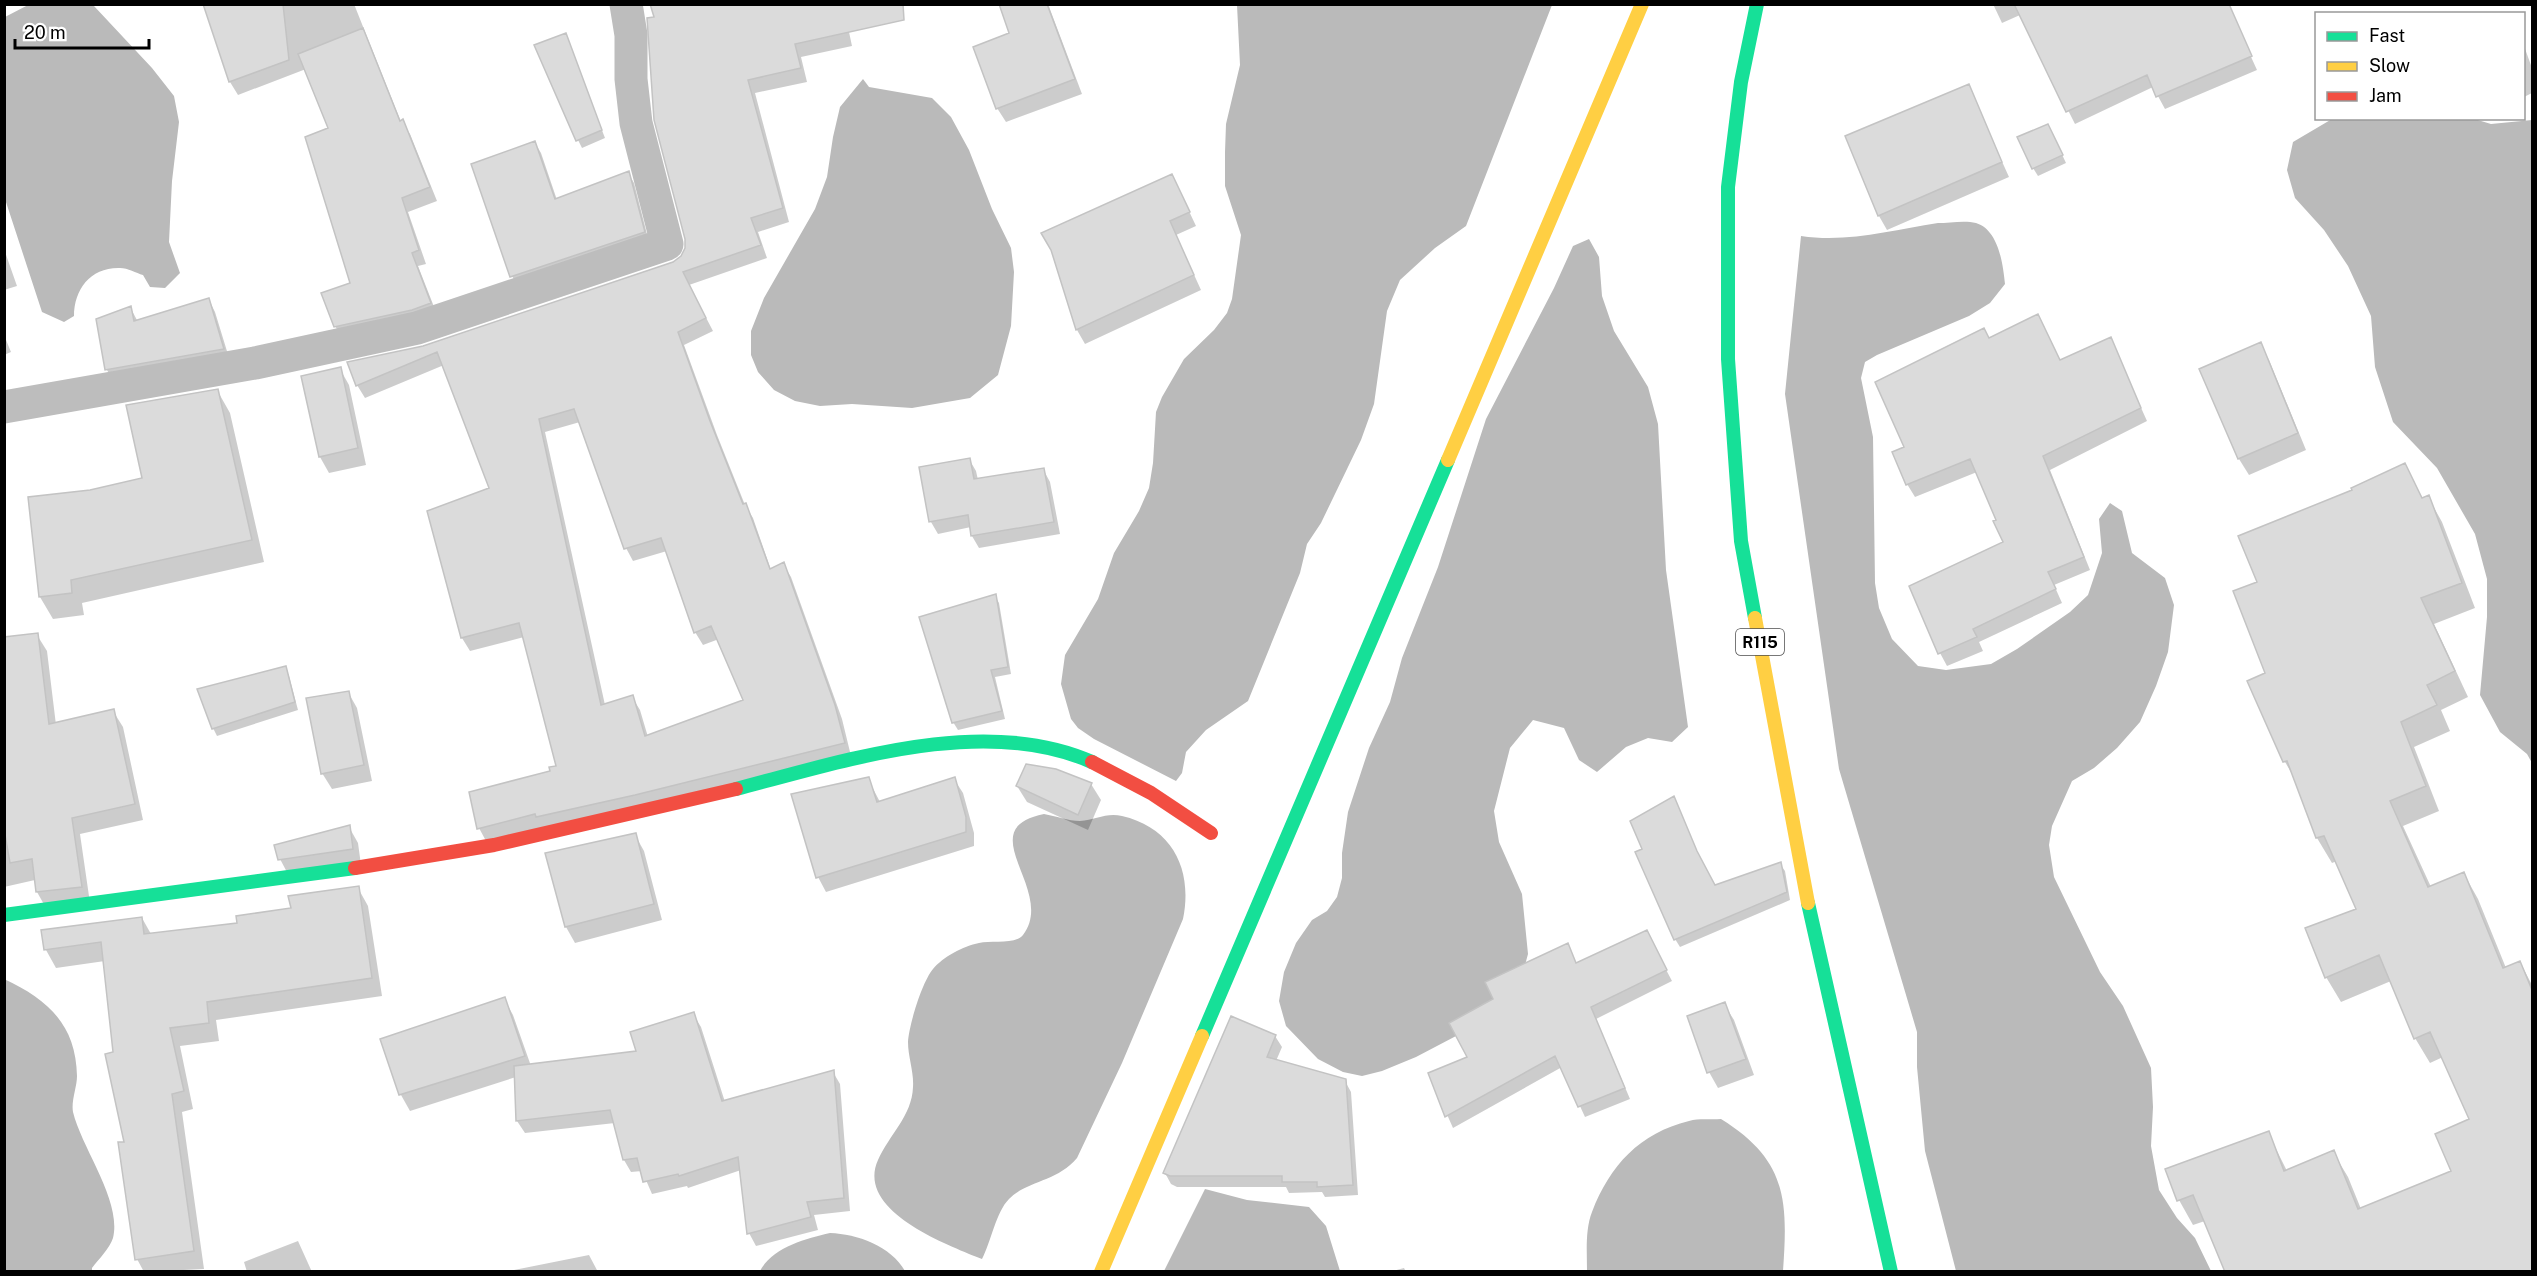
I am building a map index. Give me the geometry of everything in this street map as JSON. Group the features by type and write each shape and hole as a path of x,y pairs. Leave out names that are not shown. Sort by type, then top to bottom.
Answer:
{"street":[{"path":"4,407 255,363 417,328 668,244 636,123 631,35 626,4"},
{"path":"1101,1272 1642,4"},
{"name":"R115","path":"1757,4 1741,82 1728,187 1728,358 1741,541 1810,916 1891,1272"},
{"path":"4,915 169,896 489,846 641,813 916,747 975,743 1040,746 1087,760 1163,800 1210,833"}],"shaded area":[{"path":"30,4 90,4 94,6 152,68 174,96 179,122 172,181 169,242 180,273 165,288 150,287 143,275 126,269 101,271 86,282 77,297 74,316 64,322 42,312 5,199 5,17"},
{"path":"1237,5 1552,5 1466,226 1435,248 1400,280 1387,311 1374,404 1361,440 1321,523 1307,544 1300,573 1248,701 1206,730 1186,752 1182,773 1176,781 1094,739 1078,728 1071,719 1061,684 1065,655 1098,599 1114,553 1139,511 1149,488 1156,412 1162,397 1184,359 1214,330 1227,313 1232,299 1241,235 1225,186 1225,152 1226,124 1240,65"},
{"path":"863,79 869,87 932,98 951,117 969,150 992,209 1011,248 1014,272 1011,326 998,375 970,398 912,408 852,404 820,406 795,401 774,390 758,372 751,355 751,331 764,298 815,209 827,177 840,107"},
{"path":"2330,120 2478,120 2491,124 2532,120 2532,763 2527,754 2500,732 2480,695 2487,617 2487,579 2475,534 2437,468 2393,422 2375,367 2371,316 2348,266 2324,230 2295,198 2287,170 2293,142"},
{"path":"1967,222 1984,227 1995,240 2003,267 2005,284 1990,303 1969,316 1865,362 1861,378 1873,437 1875,583 1879,608 1892,639 1918,666 1946,670 1991,664 2070,612 2088,595 2102,553 2099,519 2110,503 2122,511 2132,553 2165,578 2174,605 2168,652 2156,686 2140,722 2117,748 2094,768 2072,781 2052,826 2049,845 2054,877 2100,972 2123,1006 2151,1068 2153,1107 2151,1146 2159,1190 2177,1218 2195,1238 2211,1271 1956,1271 1925,1151 1917,1067 1917,1032 1839,769 1785,394 1801,236 1853,237 1938,223"},
{"path":"1589,239 1599,257 1602,296 1614,331 1648,387 1658,424 1666,570 1688,727 1672,742 1648,738 1626,747 1597,772 1579,760 1564,728 1533,720 1510,748 1494,811 1499,842 1522,894 1528,954 1525,965 1477,1025 1416,1057 1382,1071 1362,1076 1343,1072 1318,1059 1286,1026 1279,1001 1284,972 1296,943 1312,920 1327,911 1337,897 1342,878 1342,853 1348,812 1369,748 1390,702 1402,658 1438,567 1486,419 1554,288 1573,246"},
{"path":"1044,814 1080,821 1117,815 1140,822 1154,830 1166,841 1182,868 1185,884 1183,919 1122,1063 1077,1158 1061,1172 1025,1188 1009,1199 997,1219 982,1259 948,1245 909,1223 892,1210 880,1195 874,1178 878,1160 909,1107 912,1097 913,1081 908,1042 913,1015 929,975 937,965 960,949 984,942 1014,940 1023,935 1031,917 1030,899 1013,847 1014,833 1023,822"},
{"path":"4,979 46,1005 65,1028 71,1042 77,1076 73,1112 107,1192 114,1223 113,1238 92,1271 5,1271"},
{"path":"1721,1119 1743,1134 1759,1150 1771,1166 1779,1184 1785,1223 1783,1271 1587,1271 1588,1226 1592,1212 1608,1180 1629,1153 1672,1126 1693,1120"},
{"path":"1205,1189 1247,1200 1309,1207 1326,1226 1340,1271 1164,1271"},
{"path":"830,1233 862,1239 882,1248 899,1262 905,1271 760,1271 773,1256 790,1245"}],"building":[{"path":"203,4 283,4 289,60 229,82"},
{"path":"650,4 903,4 904,20 795,44 801,68 748,80 783,208 751,218 761,245 683,272 706,318 678,332 710,421 743,504 746,503 770,569 784,562 835,705 845,743 635,795 536,817 535,814 477,829 469,792 550,771 549,767 556,766 519,623 461,638 427,511 489,488 437,352 356,386 347,362 423,346 673,262 681,256 685,248 685,239 654,120 647,18 654,17","holes":["574,409 624,549 661,538 694,633 711,626 743,700 645,736 633,695 601,705 539,419"]},
{"path":"999,4 1047,4 1075,79 996,109 973,47 1009,33"},
{"path":"2014,4 2229,4 2252,56 2156,97 2147,75 2066,112"},
{"path":"363,28 400,121 403,119 430,187 402,198 419,250 412,253 431,303 412,310 334,327 321,293 350,283 305,137 328,128 298,54"},
{"path":"566,33 602,130 576,141 534,45"},
{"path":"1969,84 2002,162 1878,216 1845,136"},
{"path":"2048,124 2063,155 2032,169 2017,137"},
{"path":"535,141 555,199 629,171 645,232 510,277 471,164"},
{"path":"1172,174 1190,212 1170,221 1194,275 1076,330 1051,250 1041,233"},
{"path":"209,298 224,349 105,370 96,319 131,306 134,321"},
{"path":"2038,314 2060,360 2111,337 2141,408 2043,456 2084,557 2048,572 2056,589 1973,629 1977,637 1938,654 1909,586 2003,542 1970,459 1906,485 1892,452 1904,447 1875,382 1984,328 1989,338"},
{"path":"2261,342 2298,433 2238,459 2199,369"},
{"path":"341,367 358,448 319,457 301,376"},
{"path":"218,389 252,540 71,580 72,593 39,597 28,497 90,490 142,478 126,405"},
{"path":"970,458 974,479 1044,468 1054,522 971,536 968,515 929,522 919,467"},
{"path":"2405,463 2422,498 2429,495 2462,583 2421,598 2455,671 2427,685 2437,705 2401,722 2426,786 2390,801 2428,887 2464,872 2503,968 2520,961 2532,990 2532,1272 2225,1272 2193,1195 2177,1201 2165,1169 2269,1131 2284,1171 2334,1150 2358,1209 2451,1171 2435,1134 2469,1119 2430,1032 2414,1039 2379,955 2325,978 2305,928 2356,909 2324,836 2316,838 2287,761 2283,762 2247,681 2265,673 2233,591 2257,582 2238,536 2352,490 2351,488"},
{"path":"996,594 1008,667 991,670 1002,711 952,723 919,617"},
{"path":"38,633 49,724 114,709 135,804 72,818 82,887 36,892 32,859 10,863 4,829 4,637"},
{"path":"286,666 295,702 212,729 197,689"},
{"path":"349,691 364,765 321,774 306,698"},
{"path":"1026,764 1056,769 1092,783 1078,815 1016,786"},
{"path":"869,777 877,802 955,777 966,817 966,832 816,878 791,794"},
{"path":"1674,796 1697,851 1715,885 1781,862 1787,892 1674,940 1635,852 1642,849 1630,821"},
{"path":"350,825 353,849 278,860 274,845"},
{"path":"636,833 654,904 565,927 545,853"},
{"path":"359,886 372,978 207,1002 209,1023 170,1028 184,1091 172,1094 194,1251 135,1260 118,1142 124,1142 105,1054 113,1052 101,942 44,950 41,930 142,917 144,934 237,923 236,916 291,908 288,896"},
{"path":"1647,930 1667,970 1591,1007 1625,1088 1578,1107 1555,1056 1445,1117 1428,1073 1467,1057 1449,1023 1493,999 1485,982 1568,943 1576,963"},
{"path":"505,997 525,1056 399,1095 380,1039"},
{"path":"1725,1002 1746,1059 1707,1073 1687,1016"},
{"path":"694,1012 722,1101 834,1070 844,1198 807,1202 811,1217 747,1234 738,1157 679,1176 678,1174 643,1182 637,1158 623,1160 610,1110 516,1121 514,1066 636,1051 630,1032"},
{"path":"1231,1016 1276,1035 1267,1057 1346,1079 1353,1185 1317,1187 1317,1182 1282,1182 1282,1176 1170,1176 1163,1173"}],"traffic: fast":[{"path":"1755,618 1741,541 1728,359 1728,187 1741,82 1757,4"},
{"path":"1202,1036 1448,460"},
{"path":"736,789 868,755 960,742 1006,742 1050,748 1092,762"},
{"path":"4,915 355,868"},
{"path":"1808,903 1891,1272"}],"traffic: slow":[{"path":"1448,460 1642,4"},
{"path":"1755,618 1808,903"},
{"path":"1101,1272 1202,1036"}],"traffic: jam":[{"path":"1092,762 1151,793 1211,833"},
{"path":"355,868 494,845 736,789"}]}
